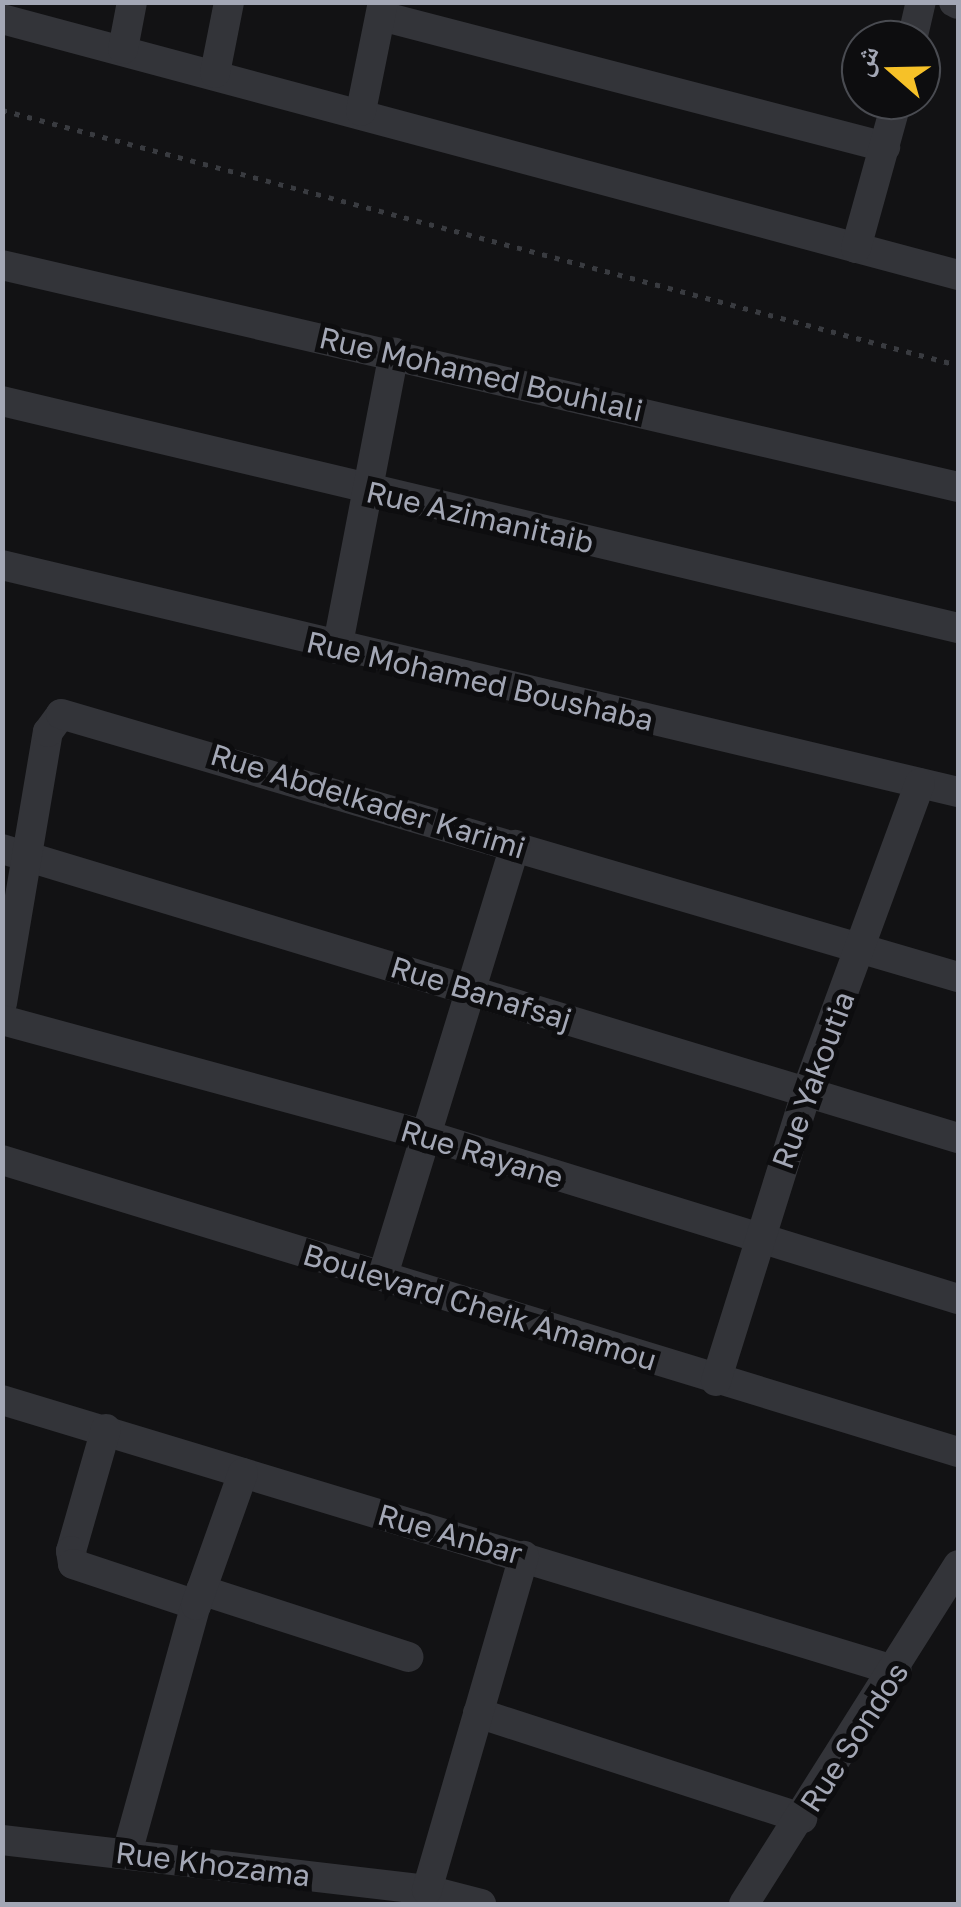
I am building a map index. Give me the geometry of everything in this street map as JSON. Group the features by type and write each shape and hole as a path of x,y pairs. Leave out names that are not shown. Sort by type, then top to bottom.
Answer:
{"street":[{"path":"123,50 132,2"},
{"path":"215,72 229,2"},
{"path":"361,111 382,9 885,147"},
{"path":"2,19 361,111 958,275"},
{"path":"856,248 892,120"},
{"name":"Rue Mohamed Bouhlali","path":"2,265 394,352 958,487"},
{"path":"337,649 371,492 394,352"},
{"name":"Rue Azimanitaib","path":"2,401 371,492 958,628"},
{"name":"Rue Mohamed Boushaba","path":"2,565 337,649 958,792"},
{"name":"Rue Abdelkader Karimi","path":"2,1003 16,854 48,732 60,714 958,976"},
{"name":"Rue Yakoutia","path":"716,1381 806,1094 920,783"},
{"path":"383,1275 515,844"},
{"name":"Rue Banafsaj","path":"16,854 958,1138"},
{"name":"Rue Rayane","path":"2,1020 426,1135 958,1299"},
{"name":"Boulevard Cheik Amamou","path":"2,1160 958,1452"},
{"name":"Rue Anbar","path":"2,1400 897,1671"},
{"path":"106,1429 71,1551 74,1564 408,1658"},
{"path":"128,1854 198,1597 243,1473"},
{"path":"426,1890 524,1556"},
{"name":"Rue Sondos","path":"744,1904 897,1671 958,1566"},
{"path":"478,1713 802,1818"},
{"name":"Rue Khozama","path":"2,1840 426,1890 481,1904"}],"path":[{"path":"2,110 958,365"}]}
